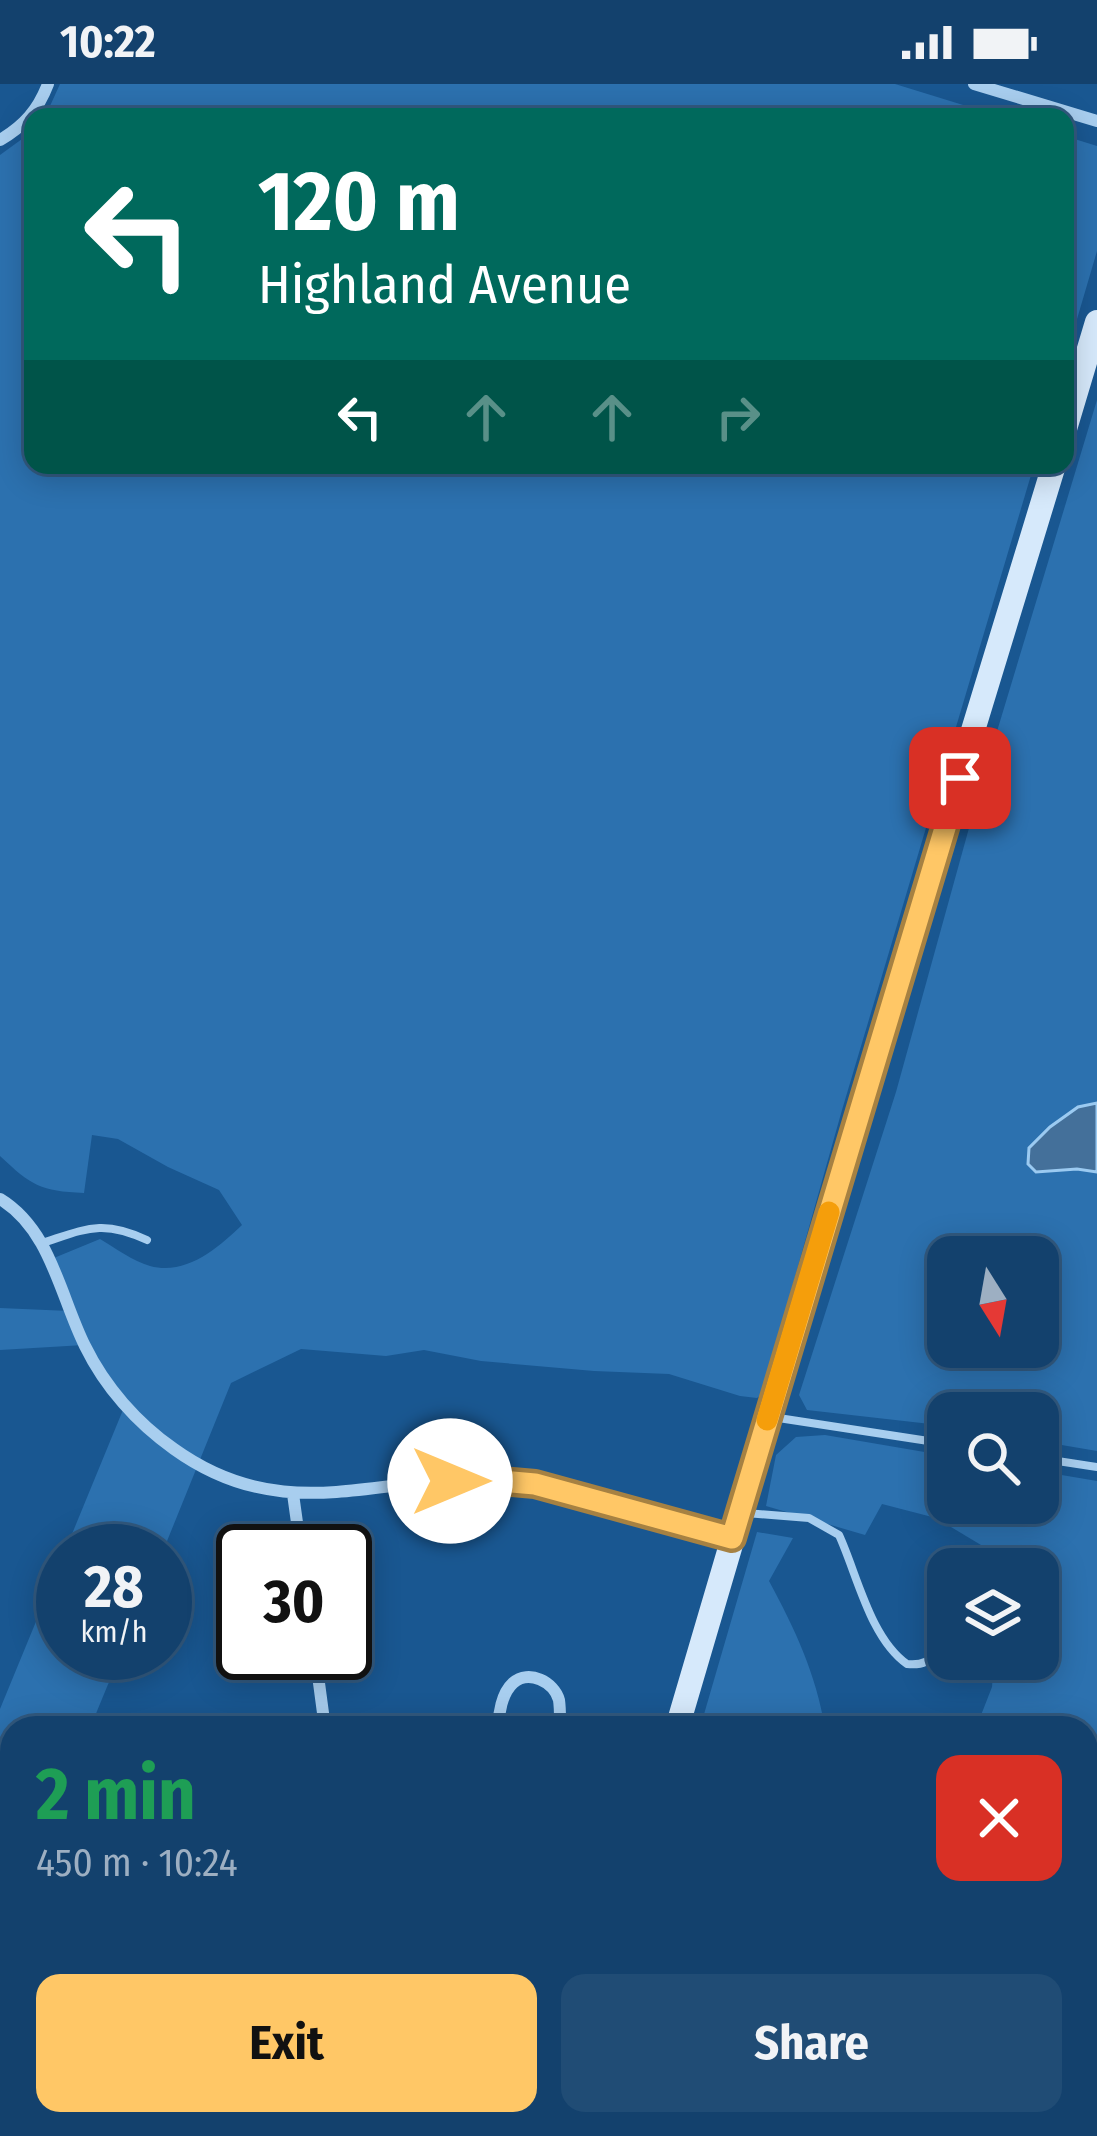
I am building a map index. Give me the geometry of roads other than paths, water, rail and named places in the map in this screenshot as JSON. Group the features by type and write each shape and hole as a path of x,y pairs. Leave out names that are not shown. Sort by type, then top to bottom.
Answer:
{"street":[{"path":"974,84 1054,108"},
{"path":"1074,399 1097,322"},
{"path":"680,1716 1051,474"},
{"path":"0,1199 21,1214 42,1243 93,1361 125,1405 149,1430 202,1467 246,1484 293,1494 506,1480 736,1525"},
{"path":"293,1494 297,1524"},
{"path":"498,1716 509,1686 521,1678 536,1678 551,1685 559,1698 560,1716"},
{"path":"319,1680 323,1716"}],"lane":[{"path":"42,1243 96,1227 124,1230 147,1240"},
{"path":"768,1416 927,1441"},
{"path":"1059,1461 1097,1467"},
{"path":"736,1525 809,1518 839,1535 858,1589 890,1648 907,1664 927,1661"}]}
